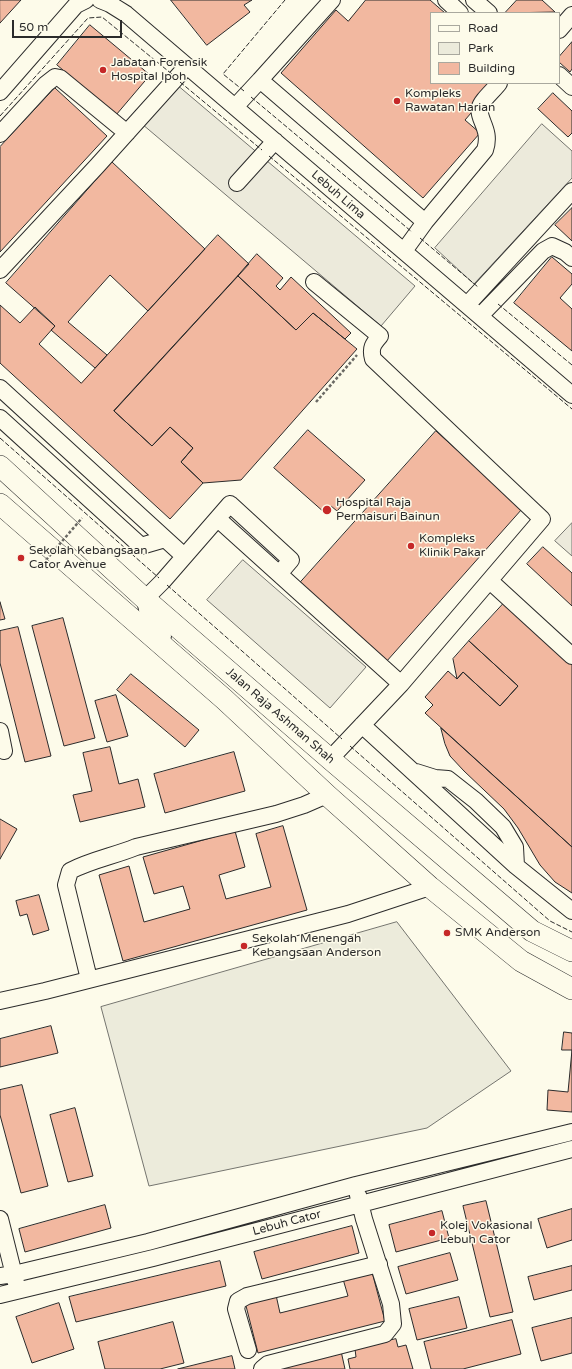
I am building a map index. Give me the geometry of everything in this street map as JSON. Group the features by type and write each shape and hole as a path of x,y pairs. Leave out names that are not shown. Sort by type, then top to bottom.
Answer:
{"main road":[{"name":"Jalan Raja Ashman Shah","path":"0,466 145,599 532,931 572,951"},
{"name":"Jalan Raja Ashman Shah","path":"0,504 224,699 327,795 430,887 521,961 572,989"}],"street":[{"path":"0,92 76,5 86,0"},
{"name":"Lebuh Lima","path":"100,0 110,4 126,14 572,395"},
{"path":"236,107 332,0"},
{"path":"446,0 459,12"},
{"path":"474,0 488,12"},
{"path":"560,29 572,16"},
{"path":"0,270 187,66"},
{"path":"560,76 572,87"},
{"path":"0,134 46,84 55,77 60,78 127,133"},
{"path":"260,80 425,222"},
{"path":"404,252 425,222 485,150 488,142 488,135 480,112 480,106 498,84"},
{"path":"236,183 275,141"},
{"path":"467,306 572,191"},
{"path":"480,316 543,250 552,246 565,252 572,258"},
{"path":"314,282 380,336 374,344 371,352 373,359 542,519 401,684 330,759"},
{"path":"0,388 184,556"},
{"path":"0,418 141,546 165,539"},
{"path":"224,699 149,620 145,599 163,581 230,504 292,560 279,574"},
{"path":"218,519 401,684"},
{"path":"490,581 572,656"},
{"path":"362,725 516,866 572,911"},
{"path":"0,731 4,751"},
{"path":"89,979 66,885 70,871 83,864 122,853 136,847 276,814 304,805 327,795"},
{"path":"0,1001 348,914 430,887"},
{"name":"Lebuh Cator","path":"7,1275 148,1242 356,1185 572,1132"},
{"name":"Lebuh Cator","path":"0,1295 153,1258 572,1149"},
{"path":"262,1369 268,1364 386,1334 393,1324 391,1304 356,1185"},
{"path":"0,1219 7,1275 18,1291"},
{"path":"248,1350 236,1309 238,1301 247,1296 379,1264"}],"path":[{"path":"316,402 356,356 363,350 371,352"},
{"path":"46,560 82,518"}],"green space":[{"path":"397,922 511,1071 427,1128 149,1186 101,1007"}],"shaded area":[{"path":"176,84 415,286 381,326 142,124"},
{"path":"542,124 572,151 572,178 474,284 435,248"},
{"path":"572,523 572,556 555,541"},
{"path":"243,560 366,667 330,708 207,600"}],"building":[{"path":"0,0 21,0 0,23"},
{"path":"171,0 252,0 244,5 250,12 207,45"},
{"name":"Kompleks Rawatan Harian","path":"366,0 430,0 444,12 430,12 430,84 496,84 465,120 480,133 423,198 281,73 336,10 348,21"},
{"path":"517,0 542,0 555,12 506,12"},
{"name":"Jabatan Forensik Hospital Ipoh","path":"90,25 150,75 116,115 57,65"},
{"path":"572,42 572,69 570,72 560,63 560,56"},
{"path":"55,88 107,136 0,252 0,147"},
{"path":"553,93 572,111 572,133 568,137 538,109"},
{"path":"112,162 205,249 148,311 110,275 68,322 107,355 95,368 51,330 55,326 6,283"},
{"path":"572,208 572,241 555,225"},
{"path":"218,235 249,264 114,411 152,446 170,427 193,448 181,462 203,483 170,519 0,363 0,305 20,323 35,307 55,326 39,344 81,383"},
{"path":"257,254 283,278 276,286 280,290 291,277 351,333 345,339 313,313 296,330 238,276"},
{"path":"552,257 572,274 572,284 560,298 572,309 572,351 514,303"},
{"path":"238,276 296,330 313,313 357,349 241,480 203,483 181,462 193,448 170,427 152,446 114,411"},
{"path":"308,430 365,480 337,511 331,506 325,513 274,468"},
{"name":"Kompleks Klinik Pakar","path":"436,431 522,509 386,662 299,584"},
{"path":"543,547 572,573 572,606 527,564"},
{"path":"0,602 5,619 0,620"},
{"path":"505,602 572,663 572,847 425,713 433,705 425,697 448,671 457,679 463,672 500,706 518,686 469,641"},
{"path":"63,618 95,738 64,746 32,626"},
{"path":"18,627 51,756 25,762 0,663 0,631"},
{"path":"469,641 518,686 500,706 463,672 457,679 453,659"},
{"path":"131,674 199,730 185,747 117,690"},
{"path":"116,695 128,736 107,742 95,701"},
{"path":"441,728 572,847 572,893 555,882 540,865 518,828 504,809 450,756"},
{"path":"110,747 119,784 138,779 145,807 80,822 73,795 92,791 83,753"},
{"path":"234,752 245,791 165,813 154,774"},
{"path":"0,819 17,829 0,859"},
{"path":"283,826 307,910 123,961 99,875 129,866 144,922 190,909 183,886 154,894 143,857 235,831 245,867 219,875 226,899 271,887 256,834"},
{"path":"39,895 49,930 33,935 27,914 20,916 16,901"},
{"path":"51,1026 58,1053 0,1067 0,1039"},
{"path":"564,1032 572,1033 572,1050 562,1050"},
{"path":"572,1050 572,1112 547,1110 548,1090 568,1092"},
{"path":"22,1085 48,1186 21,1193 0,1115 0,1090"},
{"path":"75,1108 93,1176 68,1182 50,1115"},
{"path":"486,1201 513,1312 490,1317 463,1206"},
{"path":"105,1205 111,1228 25,1252 19,1229"},
{"path":"572,1209 572,1240 547,1248 538,1219"},
{"path":"442,1211 449,1238 396,1252 389,1225"},
{"path":"352,1226 359,1253 262,1279 254,1252"},
{"path":"450,1253 458,1280 406,1294 398,1267"},
{"path":"220,1261 226,1286 76,1322 69,1297"},
{"path":"572,1266 572,1290 534,1300 528,1277"},
{"path":"372,1272 385,1321 258,1353 245,1302 276,1295 280,1313 348,1296 343,1279"},
{"path":"459,1297 467,1328 417,1340 409,1309"},
{"path":"59,1303 74,1349 32,1363 16,1317"},
{"path":"572,1318 572,1353 541,1361 532,1328"},
{"path":"512,1320 521,1354 463,1369 431,1369 424,1342"},
{"path":"173,1322 184,1363 160,1369 105,1369 98,1342"},
{"path":"396,1339 398,1347 406,1345 413,1369 350,1369 348,1359 356,1357 355,1349"},
{"path":"341,1351 345,1369 274,1369"},
{"path":"232,1356 235,1369 178,1369"}],"fence":[{"path":"244,91 223,74 285,0"},
{"path":"0,116 88,18 102,17 173,75"},
{"path":"180,82 262,150"},
{"path":"251,97 412,232"},
{"path":"269,156 572,409"},
{"path":"420,238 478,287"},
{"path":"498,304 572,365"},
{"path":"0,438 159,578"},
{"path":"167,585 342,739"},
{"path":"350,746 550,921 572,932"}],"place":[{"name":"Jabatan Forensik Hospital Ipoh","path":"103,70"},
{"name":"Kompleks Rawatan Harian","path":"397,101"},
{"name":"Hospital Raja Permaisuri Bainun","path":"327,510"},
{"name":"Kompleks Klinik Pakar","path":"411,546"},
{"name":"Sekolah Kebangsaan Cator Avenue","path":"21,558"},
{"name":"SMK Anderson","path":"447,933"},
{"name":"Sekolah Menengah Kebangsaan Anderson","path":"244,946"},
{"name":"Kolej Vokasional Lebuh Cator","path":"432,1233"}]}
